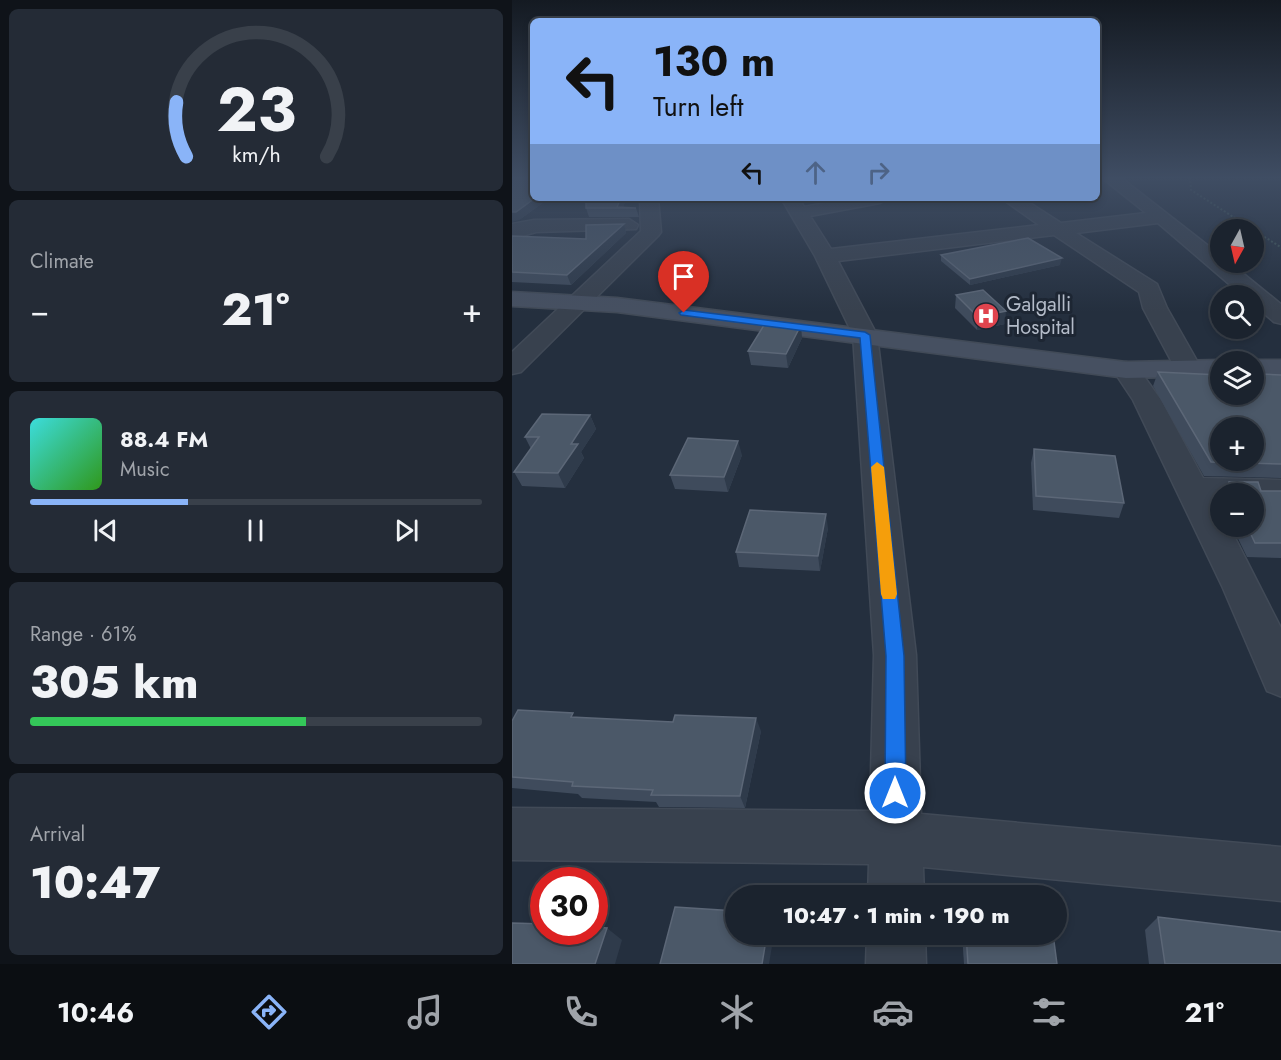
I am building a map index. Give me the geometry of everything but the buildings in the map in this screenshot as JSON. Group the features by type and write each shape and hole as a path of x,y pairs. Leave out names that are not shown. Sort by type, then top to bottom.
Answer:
{"street":[{"path":"512,366 651,232 650,222"},
{"path":"805,222 865,335 895,656 896,885"},
{"path":"1048,222 1149,289 1155,308 1188,368"},
{"path":"825,256 1119,222"},
{"path":"1168,222 1282,317"},
{"path":"512,230 519,231 534,226 650,225"},
{"path":"512,299 579,303 865,335 1126,370 1210,368"},
{"path":"1264,368 1282,368"},
{"path":"1126,370 1147,400 1241,586 1282,677"},
{"path":"1192,489 1282,492"},
{"path":"512,834 895,838 1282,874"},
{"path":"896,945 896,964"}],"path":[{"path":"1241,222 1282,248"}],"slow traffic":[{"path":"877,467 889,594"}],"place":[{"name":"Galgalli Hospital","path":"986,316"}],"route":[{"path":"684,313 865,335 895,656 895,793"}]}
